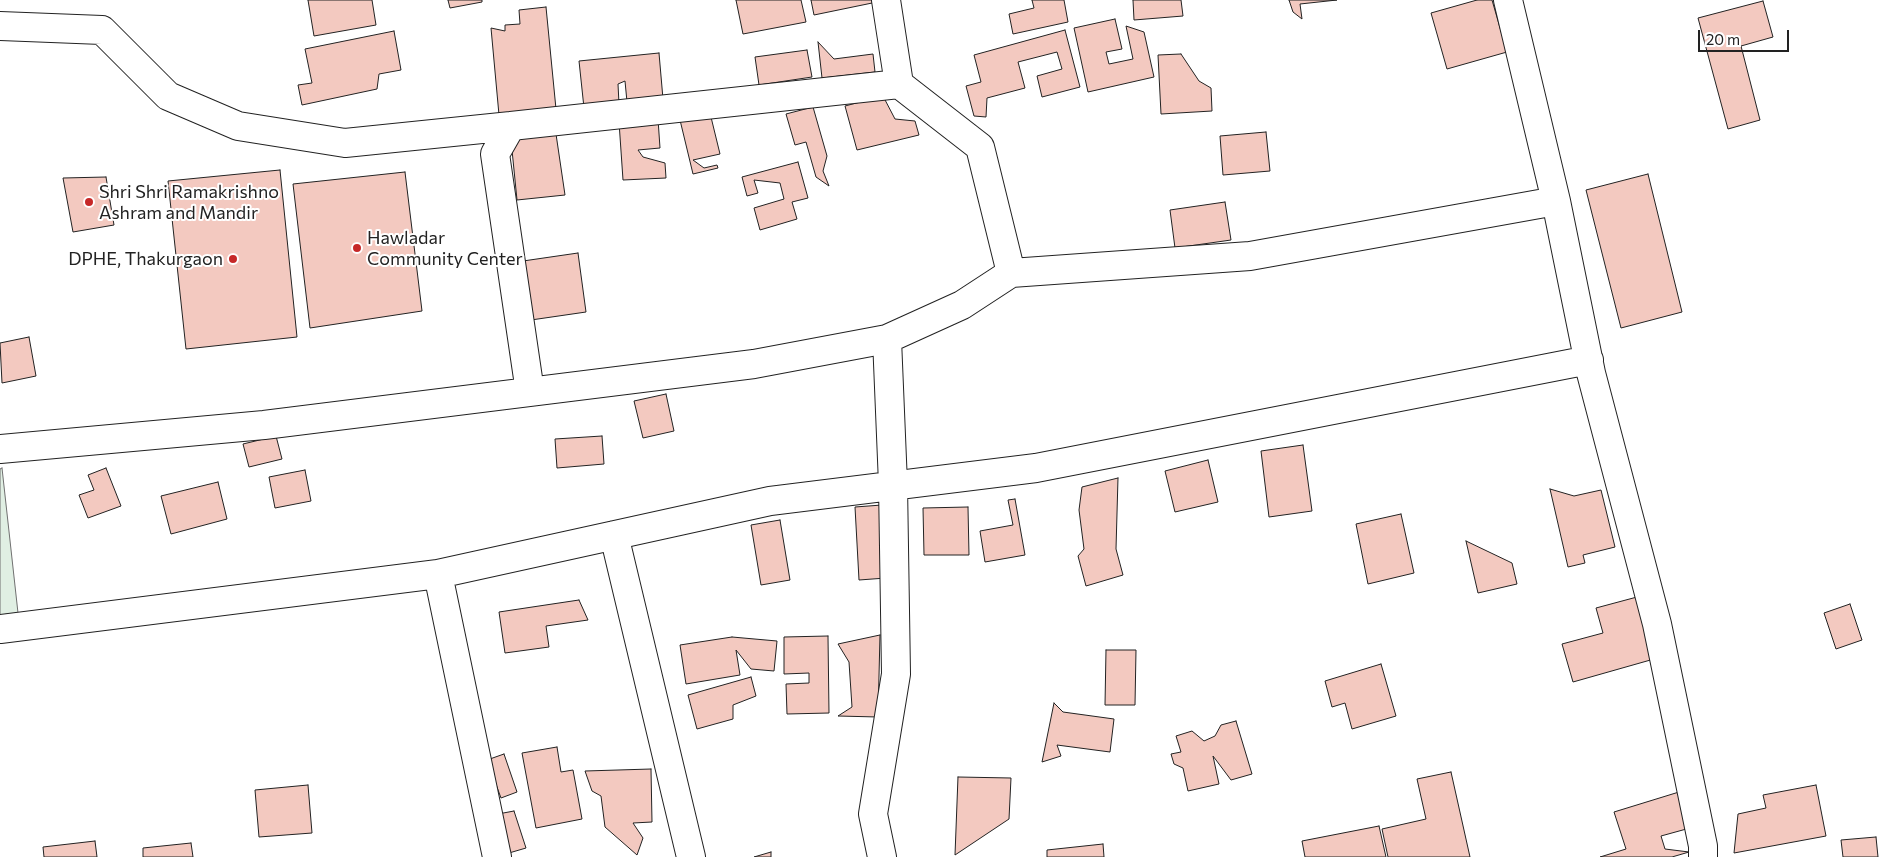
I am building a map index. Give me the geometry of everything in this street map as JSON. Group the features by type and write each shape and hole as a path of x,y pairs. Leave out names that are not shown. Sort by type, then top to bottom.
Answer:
{"street":[{"path":"886,0 899,84 980,148 1011,273"},
{"path":"1508,0 1556,201 1589,360 1657,624 1703,846 1703,857"},
{"path":"0,26 102,30 168,96 238,126 345,143 899,84"},
{"path":"511,126 496,154 530,392"},
{"path":"0,449 264,424 754,364 887,339 962,306 1011,273 1250,256 1556,201"},
{"path":"882,857 873,814 896,674 893,484 887,339"},
{"path":"0,629 438,574 770,500 1036,468 1589,360"},
{"path":"614,535 691,857"},
{"path":"438,574 497,857"}],"green space":[{"path":"2,468 18,613 0,615 0,469"}],"building":[{"path":"308,0 372,0 376,25 314,36"},
{"path":"448,0 482,0 482,2 450,8"},
{"path":"736,0 801,0 806,22 743,34"},
{"path":"811,0 877,0 877,2 814,15"},
{"path":"1032,0 1064,0 1068,22 1013,34 1009,14 1034,8"},
{"path":"1133,0 1181,0 1183,16 1134,20"},
{"path":"1289,0 1337,0 1300,4 1302,19 1293,12"},
{"path":"1477,0 1492,0 1507,52 1447,69 1431,13"},
{"path":"1763,1 1773,37 1741,46 1760,120 1728,129 1698,18"},
{"path":"546,7 556,109 499,115 491,28 505,31 505,25 520,24 519,10"},
{"path":"1115,19 1122,49 1106,52 1109,64 1133,59 1126,26 1144,32 1154,77 1088,92 1074,28"},
{"path":"1065,30 1080,87 1042,97 1037,76 1062,69 1057,52 1018,62 1025,88 987,98 986,117 974,116 966,86 981,82 974,55"},
{"path":"394,31 401,70 379,74 377,89 302,105 298,85 312,83 305,49"},
{"path":"818,42 834,59 873,54 875,72 822,78"},
{"path":"807,50 812,77 759,85 755,57"},
{"path":"659,53 663,99 627,102 625,81 618,84 619,104 584,108 579,61"},
{"path":"1181,54 1199,81 1211,88 1212,111 1161,114 1158,55"},
{"path":"883,96 895,119 915,121 919,135 857,150 845,106"},
{"path":"813,107 827,156 823,171 829,186 816,177 806,142 795,145 786,114"},
{"path":"710,113 720,154 693,160 704,168 717,165 718,168 693,174 680,120"},
{"path":"658,119 660,148 638,150 643,157 665,163 666,178 623,180 619,122"},
{"path":"1266,132 1270,171 1223,175 1220,136"},
{"path":"556,134 565,195 517,200 512,150 515,142 525,135"},
{"path":"798,162 808,198 792,202 797,219 760,230 754,208 784,199 780,183 754,180 758,193 747,196 742,177"},
{"name":"DPHE, Thakurgaon","path":"280,170 297,337 186,349 168,181"},
{"name":"Hawladar Community Center","path":"405,172 422,311 310,328 293,184"},
{"path":"1648,174 1682,312 1621,328 1586,190"},
{"name":"Shri Shri Ramakrishno Ashram and Mandir","path":"106,177 114,225 73,232 63,178"},
{"path":"1225,202 1231,240 1175,248 1170,210"},
{"path":"578,253 586,312 531,320 523,261"},
{"path":"29,337 36,376 2,383 0,343"},
{"path":"666,394 674,431 643,438 634,401"},
{"path":"276,436 282,459 249,467 243,444"},
{"path":"602,436 604,464 557,468 555,439"},
{"path":"1303,445 1312,511 1269,517 1261,451"},
{"path":"1208,460 1218,502 1175,512 1165,471"},
{"path":"106,468 121,506 88,518 79,495 94,490 88,475"},
{"path":"305,470 311,501 275,508 269,477"},
{"path":"1118,478 1116,549 1123,575 1086,586 1078,556 1084,549 1079,510 1082,487"},
{"path":"218,482 227,519 171,534 161,496"},
{"path":"1550,489 1574,496 1601,490 1615,547 1583,555 1585,563 1568,567"},
{"path":"1015,499 1025,555 985,562 980,531 1013,525 1008,500"},
{"path":"882,505 886,578 859,580 855,507"},
{"path":"968,507 969,555 924,555 923,508"},
{"path":"1401,514 1414,573 1368,584 1356,524"},
{"path":"780,520 790,580 761,585 751,525"},
{"path":"1466,541 1512,563 1517,584 1478,593"},
{"path":"1637,597 1654,659 1573,682 1562,644 1603,633 1596,608"},
{"path":"579,600 588,620 546,626 549,647 505,653 499,612"},
{"path":"1850,604 1862,640 1836,649 1824,613"},
{"path":"880,635 878,717 838,716 852,707 849,662 838,644"},
{"path":"828,636 829,713 787,714 786,684 809,683 809,673 784,674 784,637"},
{"path":"732,637 777,641 774,671 751,669 736,650 740,675 686,684 680,645"},
{"path":"1106,650 1136,650 1135,705 1105,705"},
{"path":"1381,664 1396,716 1352,729 1345,703 1332,707 1325,681"},
{"path":"751,677 756,696 733,705 733,719 697,729 688,695"},
{"path":"1054,703 1063,712 1114,719 1110,752 1057,745 1061,756 1042,762"},
{"path":"1236,721 1252,774 1231,780 1213,756 1219,784 1188,791 1183,768 1174,764 1171,754 1181,752 1176,736 1192,731 1204,741 1215,736 1221,725"},
{"path":"557,747 561,772 573,770 582,819 536,828 522,753"},
{"path":"504,754 517,792 501,798 487,760"},
{"path":"651,769 652,822 633,823 643,838 637,855 605,827 601,796 592,791 585,771"},
{"path":"1451,772 1470,857 1388,857 1382,829 1426,819 1417,779"},
{"path":"958,777 1011,778 1009,819 955,855"},
{"path":"308,785 312,833 259,837 255,790"},
{"path":"1816,785 1826,836 1734,853 1738,814 1766,808 1763,795"},
{"path":"1679,792 1690,828 1661,836 1665,849 1689,852 1672,857 1600,857 1626,849 1614,812"},
{"path":"514,811 526,848 509,853 498,814"},
{"path":"1379,826 1386,857 1305,857 1302,841"},
{"path":"1876,837 1878,857 1843,857 1841,840"},
{"path":"95,841 97,857 44,857 43,847"},
{"path":"191,843 193,857 143,857 143,848"},
{"path":"1103,844 1104,857 1047,857 1047,850"},
{"path":"771,852 771,857 754,857"}],"place":[{"name":"Shri Shri Ramakrishno Ashram and Mandir","path":"89,202"},
{"name":"Hawladar Community Center","path":"357,248"},
{"name":"DPHE, Thakurgaon","path":"233,259"}]}
